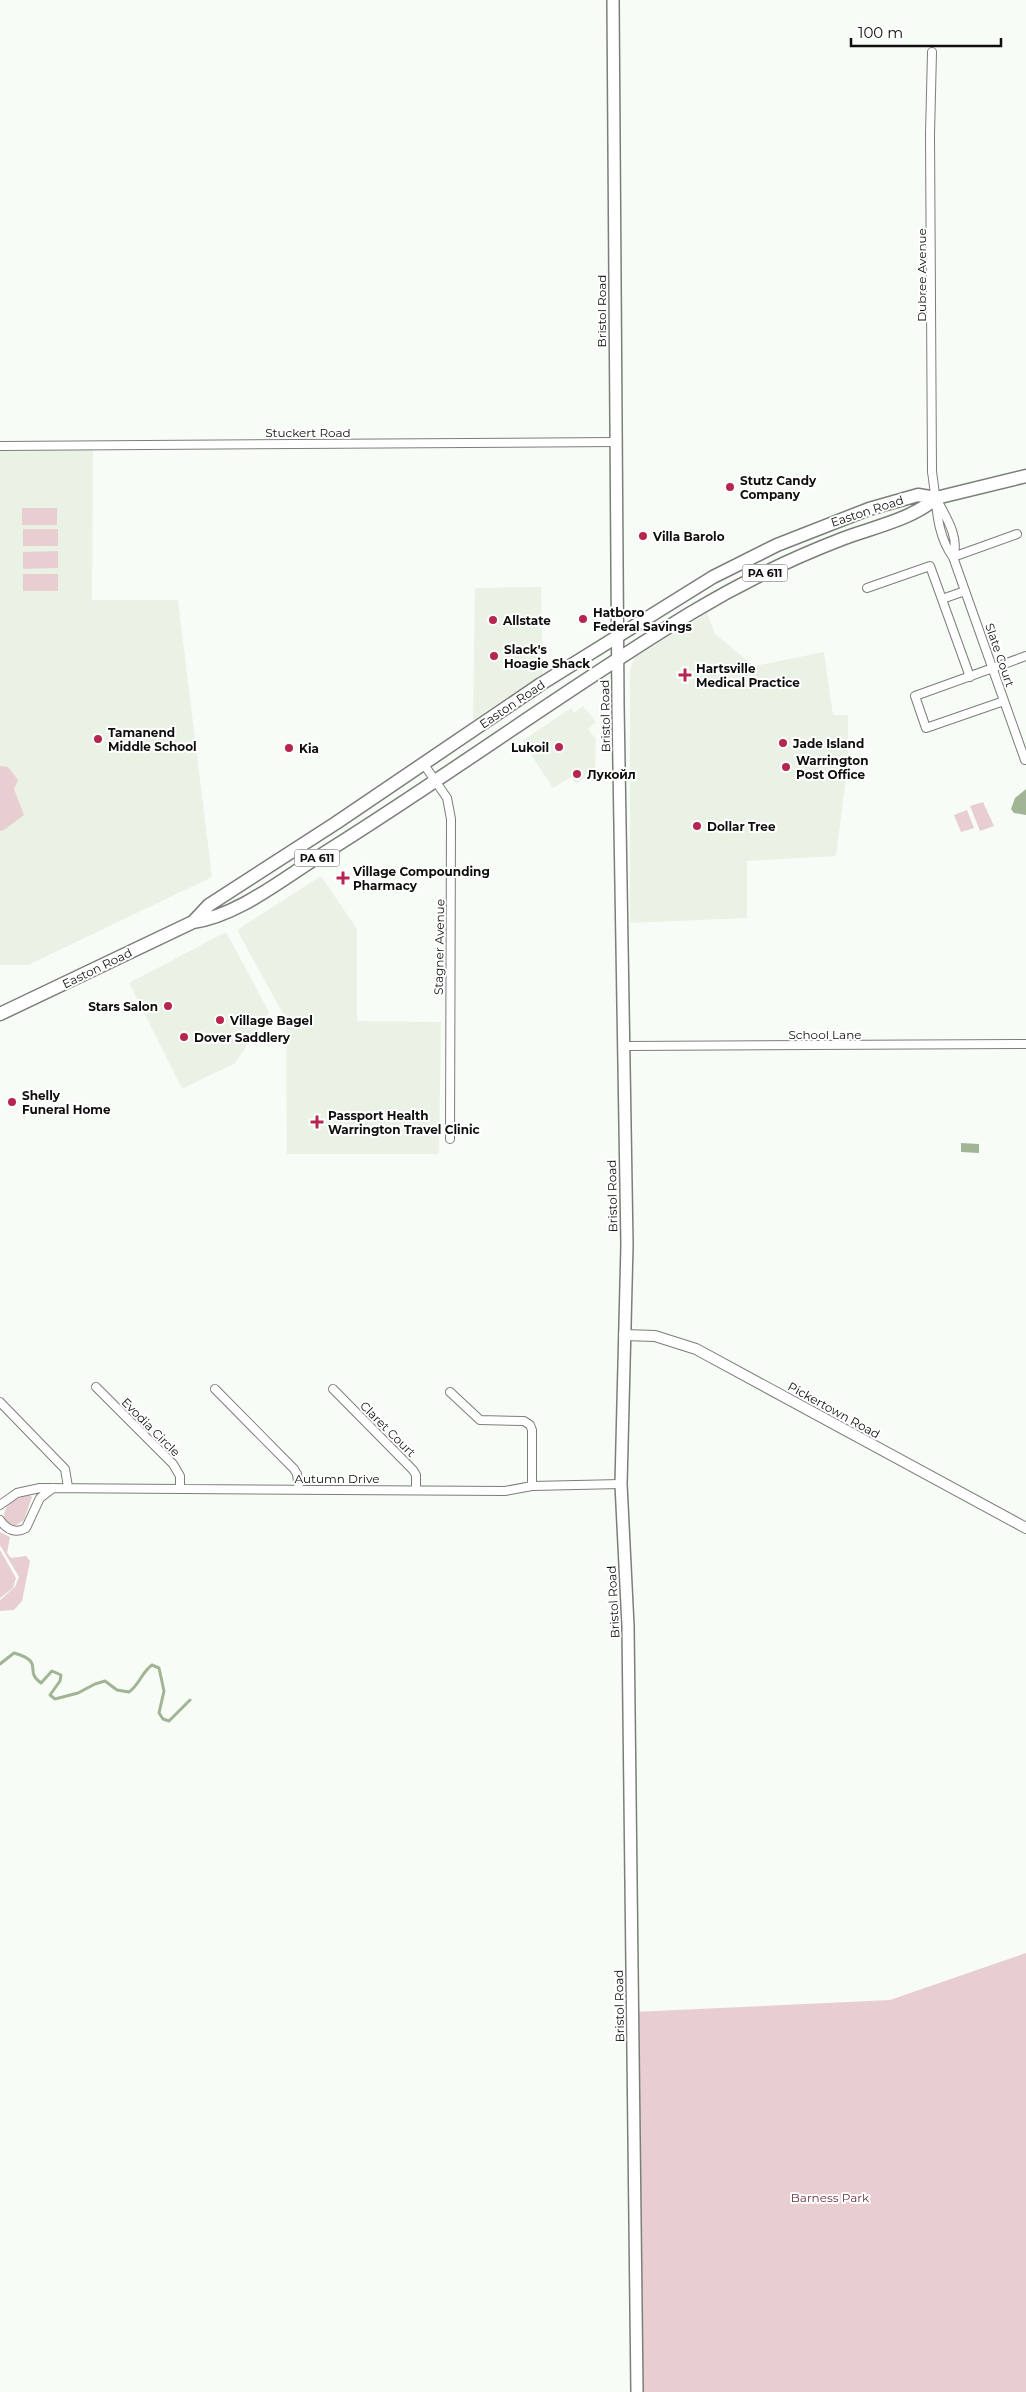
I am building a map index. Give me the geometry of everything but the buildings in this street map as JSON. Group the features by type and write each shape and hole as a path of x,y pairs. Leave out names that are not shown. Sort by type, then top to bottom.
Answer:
{"highway":[{"name":"Easton Road","path":"193,922 209,905 336,823 423,763 617,636 714,577 777,545 869,509 918,495 936,498 1026,476"},
{"name":"Easton Road","path":"0,1014 193,922 223,915 362,830 618,659 691,613 770,570 841,539 923,510 936,498"}],"main road":[{"name":"Bristol Road","path":"613,0 617,636 627,1245 621,1484 628,1626 637,2392"}],"street":[{"name":"Dubree Avenue","path":"932,52 930,134 932,472 936,498"},
{"name":"Stuckert Road","path":"0,446 616,442"},
{"name":"Slate Court","path":"936,498 948,521 956,543 953,557 1025,760"},
{"path":"953,557 1017,534"},
{"path":"867,588 930,566 970,677"},
{"path":"942,599 965,591"},
{"path":"1004,701 926,728 915,696 1026,656"},
{"name":"Stagner Avenue","path":"423,763 446,798 451,819 450,1139"},
{"name":"School Lane","path":"625,1046 1026,1044"},
{"name":"Pickertown Road","path":"624,1335 655,1336 696,1349 1026,1528"},
{"name":"Evodia Circle","path":"96,1387 173,1464 180,1476 180,1488"},
{"path":"215,1389 294,1469 297,1474 299,1489"},
{"name":"Claret Court","path":"333,1389 413,1470 416,1475 416,1490"},
{"path":"450,1392 480,1420 524,1421 530,1425 532,1430 532,1486"},
{"path":"0,1402 65,1468 68,1487"},
{"name":"Autumn Drive","path":"0,1506 21,1491 68,1487 505,1491 532,1486 621,1484"},
{"path":"0,1520 8,1529 22,1530 29,1524 40,1498 53,1488"}],"shaded area":[{"name":"Tamanend Middle School","path":"0,445 93,445 92,600 178,600 212,877 28,965 0,965"},
{"path":"541,587 543,674 473,720 475,588"},
{"path":"707,613 715,634 754,666 824,652 833,715 848,715 848,764 836,856 747,861 747,918 630,923 630,670 634,658"},
{"path":"583,706 596,722 588,729 596,739 595,771 576,784 571,777 553,788 522,741 571,708 574,713"},
{"path":"1026,789 1026,815 1014,813 1011,809 1015,798"},
{"path":"321,876 357,929 357,1021 441,1022 439,1154 287,1154 286,1019 237,930"},
{"path":"226,932 269,1012 235,1063 182,1089 129,983"},
{"path":"961,1143 979,1144 979,1153 961,1152"}],"green space":[{"path":"22,508 57,508 57,525 22,525"},
{"path":"23,529 58,529 58,546 23,546"},
{"path":"58,551 58,568 23,569 23,552"},
{"path":"23,574 58,574 58,591 23,591"},
{"path":"0,766 8,767 18,780 14,789 24,815 0,831"},
{"path":"983,802 994,826 980,831 970,806"},
{"path":"967,810 974,828 961,832 954,815"},
{"path":"29,1495 32,1497 24,1520 15,1526 8,1523 4,1517 6,1508 16,1500"},
{"path":"0,1532 10,1537 7,1553 11,1558 26,1556 30,1561 22,1601 14,1610 0,1611 0,1600 15,1587 19,1577 0,1545"},
{"path":"0,1550 16,1578 13,1588 0,1598"},
{"name":"Barness Park","path":"1026,1953 1026,2392 637,2392 633,2012 890,2000"}],"waterway":[{"path":"0,1664 14,1653 24,1656 32,1663 34,1675 41,1683 52,1671 61,1675 60,1681 50,1695 55,1699 78,1693 105,1681 117,1690 129,1692 152,1665 159,1668 164,1691 159,1713 163,1719 169,1721 190,1700"}],"place":[{"name":"Stutz Candy Company","path":"730,487"},
{"name":"Villa Barolo","path":"643,536"},
{"name":"Hatboro Federal Savings","path":"583,619"},
{"name":"Allstate","path":"493,620"},
{"name":"Slack's Hoagie Shack","path":"494,656"},
{"name":"Hartsville Medical Practice","path":"685,675"},
{"name":"Tamanend Middle School","path":"98,739"},
{"name":"Jade Island","path":"783,743"},
{"name":"Lukoil","path":"559,747"},
{"name":"Kia","path":"289,748"},
{"name":"Warrington Post Office","path":"786,767"},
{"name":"Лукойл","path":"577,774"},
{"name":"Dollar Tree","path":"697,826"},
{"name":"Village Compounding Pharmacy","path":"343,878"},
{"name":"Stars Salon","path":"168,1006"},
{"name":"Village Bagel","path":"220,1020"},
{"name":"Dover Saddlery","path":"184,1037"},
{"name":"Shelly Funeral Home","path":"12,1102"},
{"name":"Passport Health Warrington Travel Clinic","path":"317,1122"}]}
